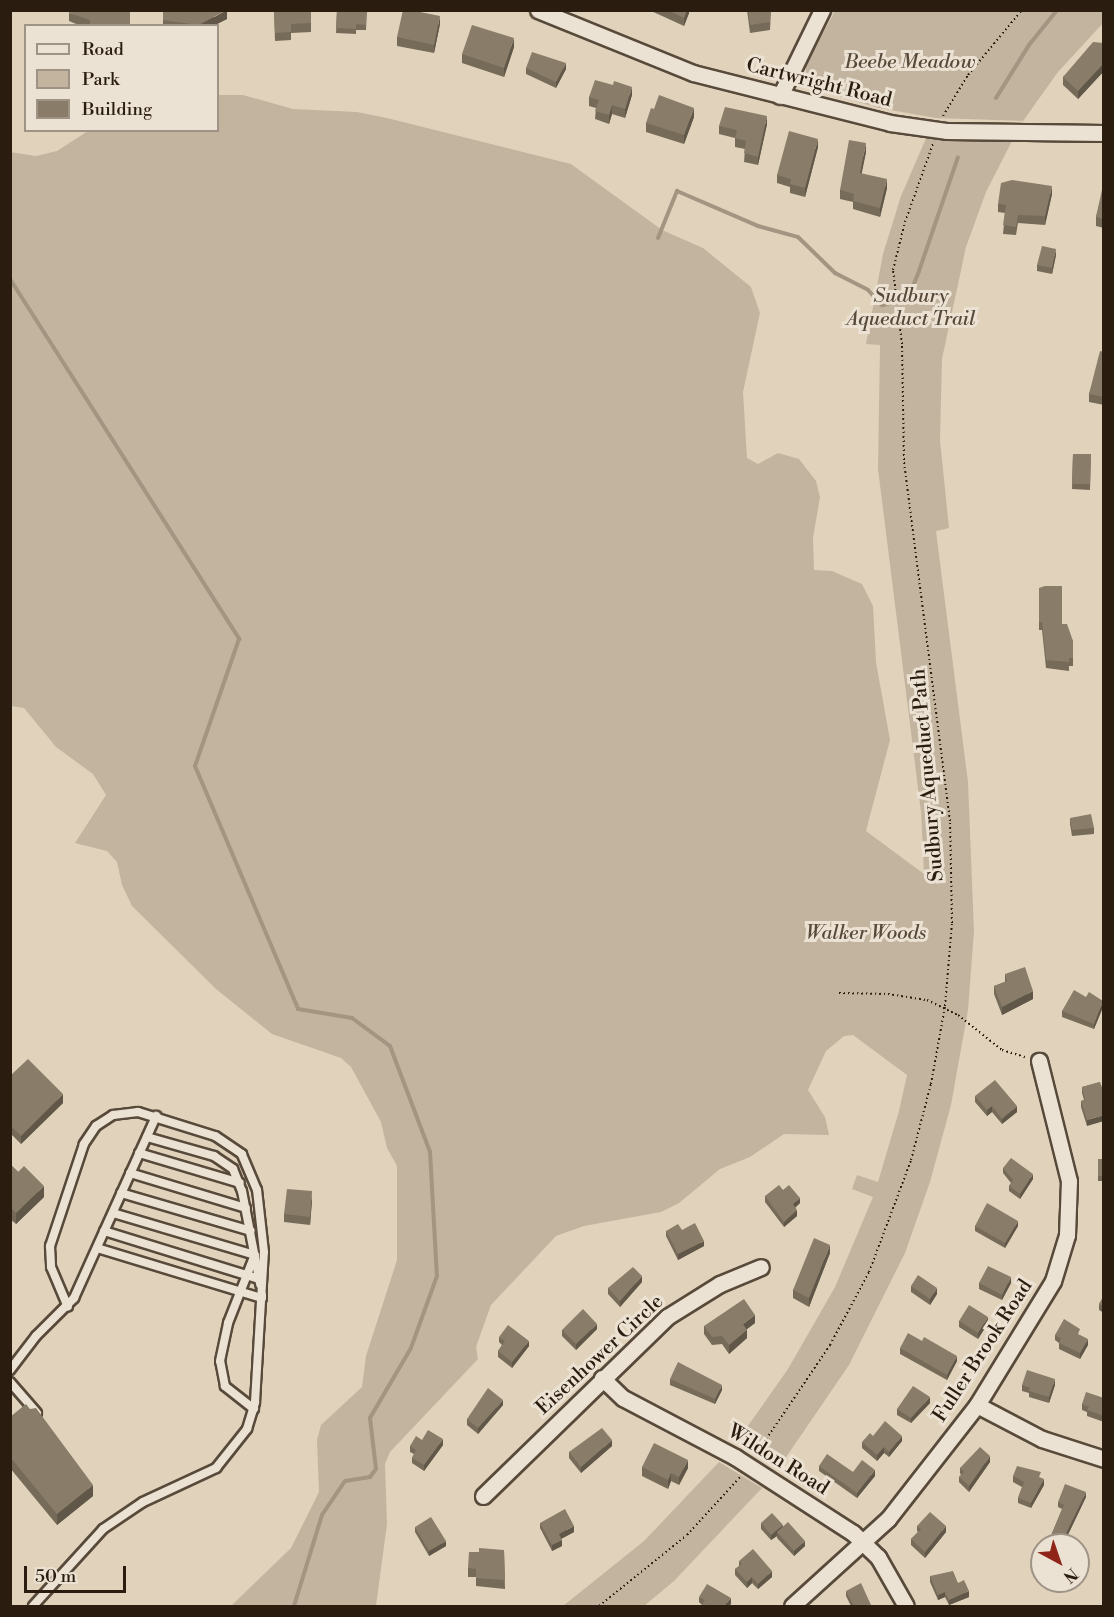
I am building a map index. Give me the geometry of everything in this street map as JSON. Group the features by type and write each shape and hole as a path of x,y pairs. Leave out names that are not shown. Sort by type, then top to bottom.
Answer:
{"street":[{"name":"Cartwright Road","path":"538,10 693,73 890,123 937,130 1104,133"},
{"path":"780,96 822,10"},
{"name":"Fuller Brook Road","path":"792,1606 888,1519 977,1405 1044,1299 1066,1241 1069,1171 1040,1061"},
{"name":"Eisenhower Circle","path":"483,1496 602,1378 676,1310 720,1284 761,1266"},
{"name":"Wildon Road","path":"602,1378 623,1398 748,1465 864,1543 884,1567 906,1606"},
{"path":"977,1405 1042,1439 1104,1459"}],"lane":[{"path":"33,1606 84,1547 116,1519 220,1465 243,1436 254,1409 262,1298 263,1236 255,1184 242,1154 215,1136 138,1112 113,1115 96,1126 84,1144 49,1253 68,1307"},
{"path":"10,1370 36,1336 68,1307 156,1116"},
{"path":"147,1137 221,1160 233,1169 240,1183 246,1208 262,1298"},
{"path":"139,1153 240,1183"},
{"path":"130,1173 246,1208"},
{"path":"121,1193 251,1231"},
{"path":"113,1213 255,1255"},
{"path":"104,1232 259,1279"},
{"path":"254,1409 230,1392 220,1370 225,1333 263,1236"},
{"path":"97,1248 262,1298"},
{"path":"10,1382 37,1413"}],"path":[{"name":"Sudbury Aqueduct Path","path":"599,1606 687,1536 726,1497 830,1345 869,1272 914,1151 931,1084 945,1006 952,923 950,821 904,460 902,344 893,270 896,250 937,130 968,75 1022,10"},
{"path":"839,993 907,996 945,1006 1002,1050 1040,1061"}],"green space":[{"name":"Beebe Meadow","path":"1103,10 1104,22 1058,72 1023,121 936,118 879,108 819,91 812,84 806,77 806,64 835,11"},
{"path":"219,95 243,95 293,109 357,112 571,164 662,230 703,248 751,287 760,313 743,392 747,458 758,464 778,453 799,459 816,481 820,497 813,538 814,570 832,571 862,584 873,606 876,662 890,740 866,831 924,874 921,812 878,469 880,345 866,344 883,254 901,196 927,136 1013,139 986,192 966,247 942,359 940,440 949,528 936,531 968,782 974,931 968,1010 951,1105 930,1182 905,1253 849,1365 778,1469 736,1443 788,1369 835,1287 873,1197 852,1189 857,1175 878,1182 907,1075 853,1035 844,1036 826,1051 808,1090 825,1117 829,1135 784,1134 750,1157 720,1169 679,1203 661,1212 584,1226 556,1236 491,1305 476,1347 478,1359 390,1452 385,1464 387,1524 376,1606 231,1606 291,1548 319,1492 317,1440 321,1425 362,1387 366,1356 397,1260 397,1166 387,1148 381,1122 351,1067 341,1058 272,1034 216,989 132,906 122,885 117,862 107,851 75,843 106,795 93,774 56,747 24,708 11,706 10,152 36,156 57,151 86,132 219,132"},
{"path":"719,1462 762,1488 674,1581 644,1606 563,1606 644,1541"}],"building":[{"path":"70,10 130,10 130,24 90,24 90,20 69,13"},
{"path":"163,10 227,10 200,24 163,20"},
{"path":"274,10 311,10 311,23 291,24 291,32 275,33"},
{"path":"337,10 366,10 366,25 356,24 356,29 336,28"},
{"path":"403,10 440,16 434,45 397,37"},
{"path":"668,10 687,10 684,18"},
{"path":"748,10 770,10 770,22 750,25"},
{"path":"472,25 514,38 504,68 462,54"},
{"path":"1093,42 1104,43 1104,63 1078,91 1063,77"},
{"path":"532,52 566,63 556,82 526,68"},
{"path":"595,80 613,85 614,81 632,87 625,109 612,105 609,115 595,111 599,100 589,97"},
{"path":"659,95 694,108 684,135 646,123"},
{"path":"725,107 767,116 758,157 744,153 746,141 735,138 737,130 719,126"},
{"path":"789,131 818,139 805,188 790,184 791,179 777,175"},
{"path":"849,140 866,143 860,173 887,179 880,208 853,201 854,194 840,190"},
{"path":"1012,180 1052,186 1045,216 1018,215 1016,227 1003,225 1006,205 998,204 1001,183"},
{"path":"1104,186 1104,219 1096,217"},
{"path":"1042,246 1056,249 1052,268 1037,265"},
{"path":"1100,351 1104,352 1104,397 1089,394"},
{"path":"1073,454 1091,454 1090,484 1072,484"},
{"path":"1062,586 1062,624 1067,624 1073,641 1073,658 1069,658 1069,662 1046,660 1042,622 1039,622 1039,588"},
{"path":"1091,814 1094,828 1072,830 1070,818"},
{"path":"1025,967 1033,991 1002,1007 994,986 1007,981 1005,974"},
{"path":"1074,990 1086,997 1089,992 1103,1001 1094,1024 1062,1011"},
{"path":"28,1059 63,1094 21,1136 10,1125 10,1076"},
{"path":"995,1080 1017,1106 1002,1119 992,1106 987,1110 975,1096"},
{"path":"1100,1082 1104,1093 1104,1115 1087,1120 1081,1101 1085,1100 1082,1087"},
{"path":"1011,1158 1033,1174 1020,1194 1009,1186 1013,1180 1003,1168"},
{"path":"1098,1159 1104,1159 1104,1193 1103,1176 1098,1176"},
{"path":"10,1164 18,1172 24,1166 44,1186 16,1213 10,1207"},
{"path":"779,1185 783,1190 789,1185 800,1198 793,1204 797,1210 784,1222 765,1196"},
{"path":"287,1189 312,1191 310,1217 284,1214"},
{"path":"987,1203 1018,1221 1005,1243 975,1226"},
{"path":"695,1223 704,1241 678,1254 666,1231 678,1224 682,1230"},
{"path":"814,1238 830,1245 809,1298 793,1290"},
{"path":"988,1266 1011,1277 1002,1295 979,1283"},
{"path":"633,1267 642,1276 620,1301 608,1288"},
{"path":"918,1275 937,1288 930,1299 911,1286"},
{"path":"1104,1296 1104,1307 1099,1304"},
{"path":"744,1299 755,1315 743,1324 747,1330 729,1345 722,1336 712,1337 704,1326"},
{"path":"969,1305 988,1317 978,1333 959,1321"},
{"path":"583,1309 597,1324 576,1344 562,1330"},
{"path":"1064,1319 1080,1329 1078,1334 1088,1339 1080,1353 1059,1343 1061,1339 1055,1335"},
{"path":"508,1325 529,1341 512,1362 498,1351 505,1341 499,1337"},
{"path":"908,1333 922,1341 924,1337 957,1356 947,1375 900,1348"},
{"path":"678,1362 722,1385 715,1399 670,1379"},
{"path":"1027,1370 1055,1379 1049,1397 1029,1391 1030,1388 1022,1385"},
{"path":"913,1386 930,1397 911,1418 897,1409"},
{"path":"488,1388 503,1400 478,1428 467,1419"},
{"path":"1086,1392 1104,1398 1104,1416 1087,1410 1089,1407 1082,1404"},
{"path":"26,1404 30,1409 36,1408 93,1485 57,1514 10,1457 10,1417"},
{"path":"885,1421 902,1436 889,1452 884,1447 877,1455 862,1442 870,1433 873,1436"},
{"path":"602,1428 612,1440 581,1467 569,1452"},
{"path":"428,1430 443,1439 424,1465 412,1458 416,1450 410,1446 416,1436 422,1440"},
{"path":"654,1443 688,1460 679,1477 671,1473 668,1480 642,1467"},
{"path":"980,1447 990,1456 969,1486 959,1477 964,1472 960,1468"},
{"path":"827,1454 853,1472 862,1460 875,1470 857,1493 819,1466"},
{"path":"1017,1466 1041,1472 1039,1477 1044,1479 1031,1503 1018,1498 1024,1482 1013,1476"},
{"path":"1065,1484 1086,1492 1066,1533 1052,1533 1064,1505 1058,1502"},
{"path":"565,1509 574,1526 559,1534 562,1540 552,1545 540,1523"},
{"path":"930,1512 946,1526 925,1552 911,1539 921,1529 917,1526"},
{"path":"772,1513 783,1525 771,1535 761,1523"},
{"path":"431,1517 446,1541 429,1551 415,1527"},
{"path":"788,1522 805,1541 794,1551 777,1532"},
{"path":"479,1548 504,1550 505,1580 476,1578 476,1569 468,1568 469,1552 479,1552"},
{"path":"753,1549 772,1571 758,1584 752,1577 747,1582 735,1569 742,1564 739,1561"},
{"path":"953,1571 958,1583 964,1580 969,1591 949,1600 945,1592 938,1595 930,1576"},
{"path":"861,1583 871,1605 854,1606 846,1591"},
{"path":"707,1584 731,1598 724,1606 701,1606 705,1600 699,1597"}],"waterway":[{"path":"996,98 1029,45 1057,10"},
{"path":"658,238 677,191 758,226 798,237 835,273 868,290 882,305 903,300 909,296 919,271 958,157"},
{"path":"10,279 239,639 195,766 298,1009 352,1018 390,1046 430,1152 437,1276 411,1348 370,1418 376,1469 370,1477 345,1481 322,1515 294,1606"}],"park label":[{"name":"Sudbury Aqueduct Trail","path":"911,308"},
{"name":"Walker Woods","path":"866,933"}]}
